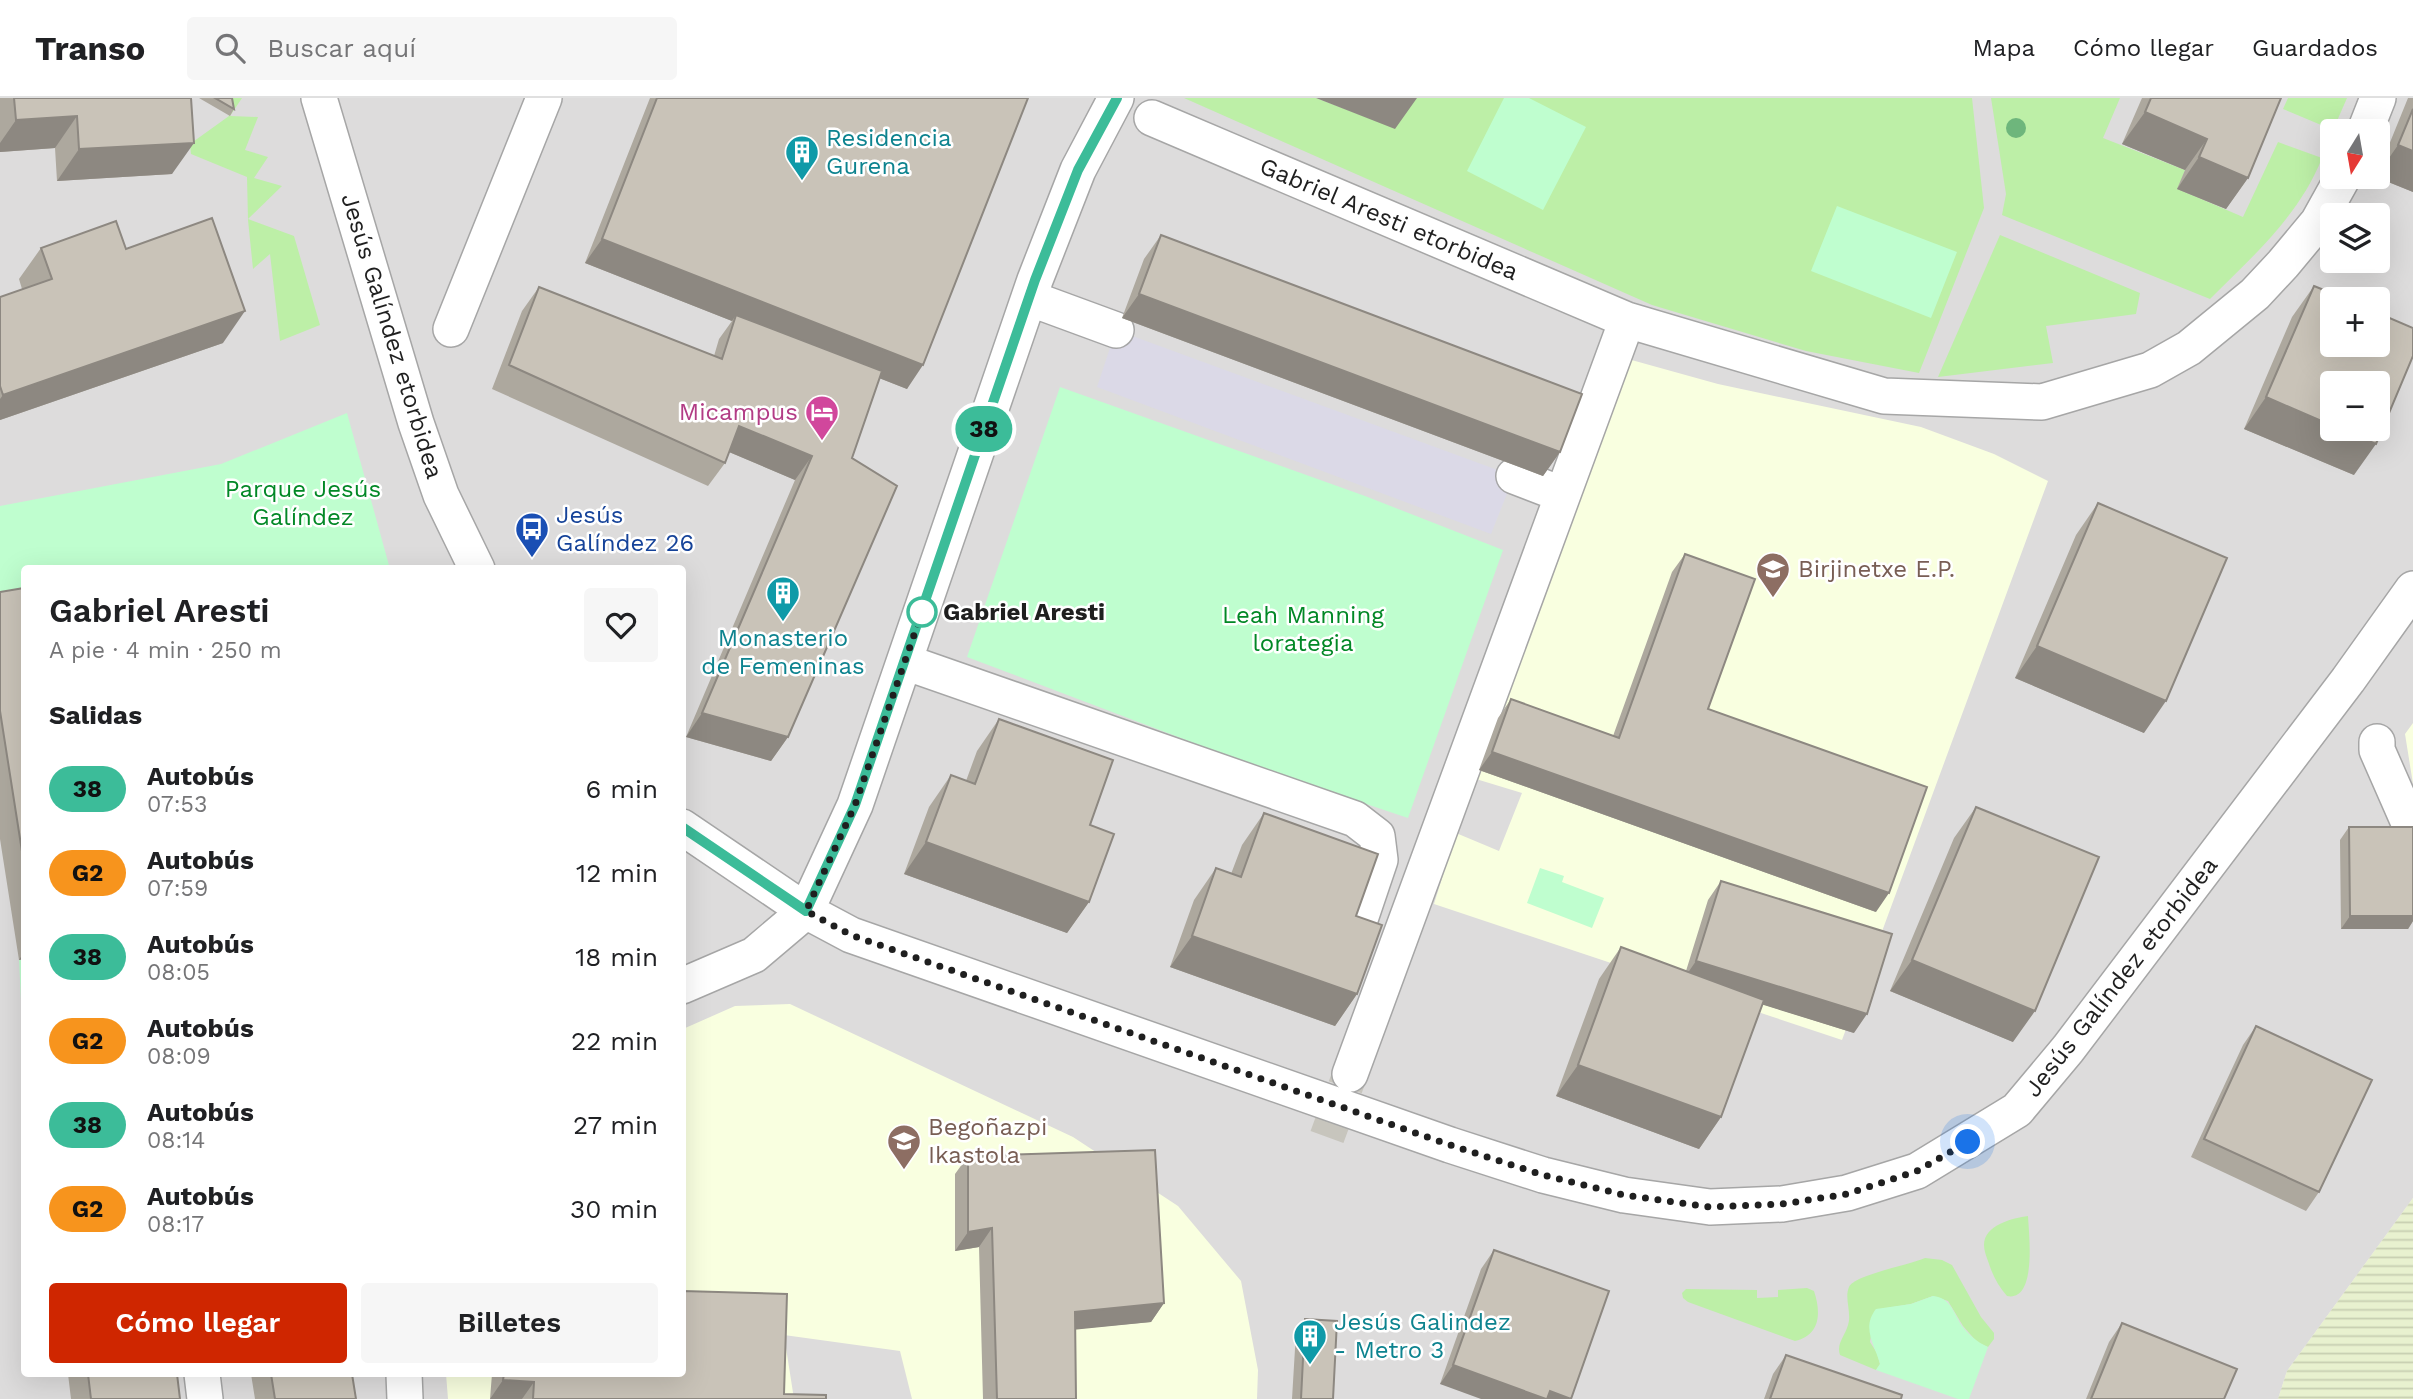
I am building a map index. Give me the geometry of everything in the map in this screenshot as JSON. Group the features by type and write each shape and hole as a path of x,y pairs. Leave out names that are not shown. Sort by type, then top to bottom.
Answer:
{"street":[{"name":"Jesús Galíndez etorbidea","path":"319,98 416,423 441,495 475,565"},
{"path":"451,328 544,98"},
{"path":"686,984 754,955 806,911 855,805 1029,298 1078,170 1116,98"},
{"path":"2370,119 2378,98"},
{"name":"Gabriel Aresti etorbidea","path":"1152,118 1627,320"},
{"path":"1350,1074 1627,320 1884,396 2042,402 2150,370 2189,348 2227,319 2283,264 2318,222 2336,189"},
{"path":"1029,298 1116,330"},
{"path":"1514,476 1561,494"},
{"name":"Jesús Galíndez etorbidea","path":"686,830 806,911 851,935 1543,1175 1624,1195 1710,1207 1782,1204 1847,1194 1917,1171 2017,1110 2098,1011 2348,680 2413,589"},
{"path":"905,662 1355,819 1377,836 1380,860 1352,943"},
{"path":"2376,742 2377,750 2413,832"},
{"path":"202,1377 205,1399"},
{"path":"404,1377 405,1399"}],"shaded area":[{"path":"0,98 2413,98 2413,1198 2287,1371 2278,1399 0,1399"},
{"path":"1116,330 1514,476 1491,534 1097,387"},
{"name":"Birjinetxe E.P.","path":"1628,359 1718,384 1921,427 1994,454 2048,481 1842,1040 1434,904 1456,833 1499,851 1522,793 1476,779"},
{"path":"2413,723 2413,784 2405,734"},
{"name":"Begoñazpi Ikastola","path":"790,1004 1073,1137 1178,1206 1241,1281 1258,1370 1257,1399 912,1399 900,1351 784,1335 794,1399 448,1399 446,1377 686,1377 686,1028 735,1006"},
{"path":"2413,1198 2413,1399 2278,1399 2287,1371"}],"green space":[{"path":"226,98 242,98 230,116 258,117 245,150 268,157 254,178 282,186 248,219 294,236 320,325 280,341 270,254 253,269 248,220 247,177 191,154 190,144 229,116"},
{"path":"1184,98 1316,98 1395,128 1407,98 1972,98 1984,208 1919,373 1806,351 1652,305"},
{"path":"1504,98 1529,98 1586,127 1543,210 1467,171"},
{"path":"1991,98 2120,98 2103,138 2185,170 2178,189 2243,217 2278,142 2320,157 2312,179 2288,217 2210,299 2002,215 2006,194"},
{"path":"2288,98 2347,98 2338,119 2320,119 2320,125 2283,109"},
{"path":"1837,206 1957,252 1931,318 1811,271"},
{"path":"2000,235 2140,293 2136,314 2046,326 2053,363 1938,377"},
{"name":"Leah Manning lorategia","path":"1060,387 1365,496 1503,550 1408,818 1265,770 967,657"},
{"name":"Parque Jesús Galíndez","path":"347,413 389,565 21,565 21,610 0,613 0,506 221,464"},
{"path":"1540,868 1564,876 1562,882 1604,898 1592,928 1527,903"},
{"path":"19,960 21,960 21,1000"},
{"path":"2028,1216 2030,1251 2027,1278 2023,1289 2017,1295 2007,1296 1990,1266 1984,1249 1985,1238 2000,1224"},
{"path":"1925,1258 1942,1260 1952,1265 1981,1317 1994,1333 1994,1339 1988,1347 1977,1342 1963,1326 1948,1301 1933,1296 1911,1304 1875,1310 1870,1342 1880,1364 1876,1370 1840,1355 1840,1344 1849,1320 1849,1287 1871,1274"},
{"path":"1807,1288 1814,1291 1818,1307 1817,1322 1810,1334 1795,1341 1688,1302 1682,1293 1686,1289 1757,1290 1757,1298 1778,1297 1778,1290"},
{"path":"1933,1296 1948,1303 1967,1332 1988,1347 1969,1399 1958,1399 1876,1370 1880,1364 1869,1330 1876,1309 1911,1304"}],"building":[{"path":"14,98 191,98 194,143 79,149 77,116 16,120"},
{"path":"215,98 232,98 234,109"},
{"name":"Residencia Gurena","path":"657,98 1028,98 923,365 602,239"},
{"path":"2151,98 2281,98 2248,178 2199,157 2207,139 2145,112"},
{"path":"2413,109 2413,151 2398,145"},
{"path":"212,218 245,311 3,395 0,386 0,297 52,279 41,248 116,221 126,249"},
{"path":"1161,235 1582,394 1560,452 1139,294"},
{"path":"2314,286 2320,288 2320,357 2390,357 2390,318 2413,328 2413,356 2390,411 2390,371 2320,371 2320,420 2266,397"},
{"name":"Monasterio de Femeninas","path":"539,287 722,359 736,315 882,371 852,458 897,486 788,737 702,713 812,456 739,426 725,463 509,365"},
{"path":"2098,503 2227,558 2166,701 2037,646"},
{"path":"1685,554 1755,579 1708,709 1927,787 1889,893 1492,752 1511,699 1619,738"},
{"path":"21,588 21,845 0,711 0,592"},
{"path":"999,719 1113,760 1090,825 1114,834 1089,902 926,842 951,775 975,784"},
{"path":"1976,807 2099,857 2035,1011 1912,960"},
{"path":"1264,813 1378,854 1356,916 1382,925 1357,994 1192,936 1216,868 1241,877"},
{"path":"2349,827 2413,827 2413,916 2350,916"},
{"path":"1721,881 1892,934 1867,1014 1696,961"},
{"path":"1621,947 1764,1000 1721,1117 1578,1065"},
{"path":"2256,1026 2372,1080 2319,1192 2204,1139"},
{"path":"1155,1150 1164,1303 1075,1312 1076,1399 997,1399 992,1228 968,1232 968,1156"},
{"path":"1494,1250 1609,1291 1571,1399 1550,1391 1546,1399 1453,1365"},
{"path":"686,1291 787,1294 784,1394 826,1395 826,1399 533,1399 534,1382 503,1380 504,1377 686,1377"},
{"name":"Jesús Galindez - Metro 3","path":"1305,1319 1337,1321 1333,1399 1301,1399"},
{"path":"2122,1323 2237,1369 2224,1399 2091,1399"},
{"path":"1786,1355 1902,1395 1901,1399 1770,1399"},
{"path":"88,1377 177,1377 180,1399 91,1399"},
{"path":"271,1377 352,1377 356,1399 275,1399"}],"tunnel":[{"path":"1327,1137 1349,1077"}],"bus line":[{"name":"38","path":"686,830 806,911 855,805 1035,280 1078,170 1117,98"}],"place":[{"name":"Residencia Gurena","path":"802,182"},
{"name":"Micampus","path":"822,442"},
{"name":"Jesús Galíndez 26","path":"532,559"},
{"name":"Birjinetxe E.P.","path":"1773,599"},
{"name":"Gabriel Aresti","path":"922,612"},
{"name":"Monasterio de Femeninas","path":"783,623"},
{"name":"Begoñazpi Ikastola","path":"904,1171"},
{"name":"Jesús Galindez - Metro 3","path":"1310,1366"}],"route":[{"path":"922,612 855,805 806,911 851,935 1450,1145 1543,1175 1624,1195 1710,1207 1782,1204 1847,1194 1917,1171 1968,1142"}]}
